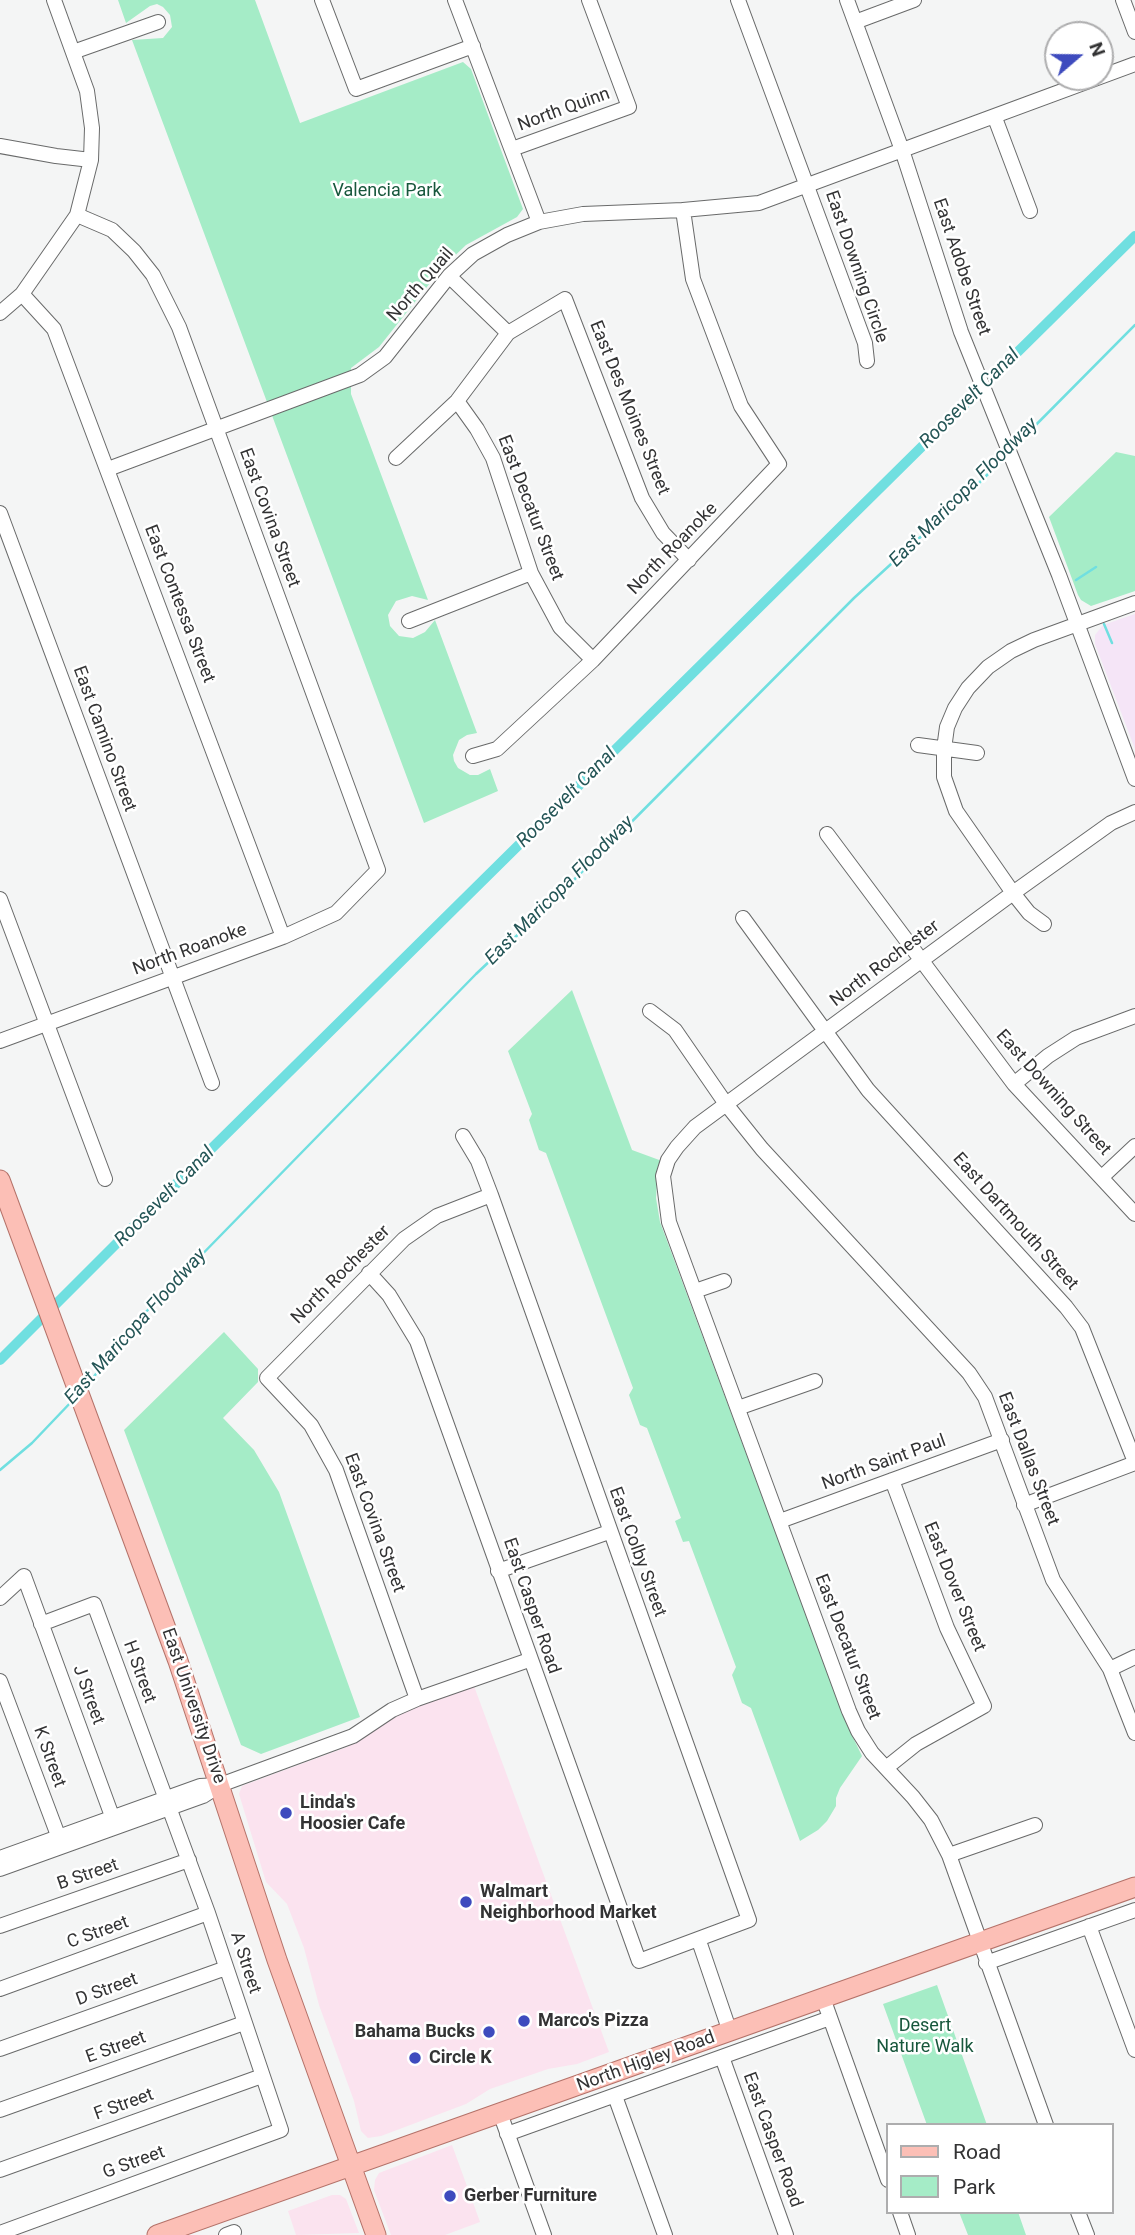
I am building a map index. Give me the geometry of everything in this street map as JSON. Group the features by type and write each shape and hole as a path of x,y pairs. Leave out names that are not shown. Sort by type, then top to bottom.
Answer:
{"main road":[{"name":"East University Drive","path":"0,1180 220,1785 277,1960 376,2235"},
{"name":"North Higley Road","path":"157,2235 1135,1886"}],"street":[{"path":"0,313 22,294 77,215 91,160 90,110 54,0"},
{"path":"322,0 356,89 472,46"},
{"path":"455,0 539,222"},
{"name":"North Quinn","path":"512,149 629,107 589,0"},
{"path":"738,0 807,185"},
{"name":"East Adobe Street","path":"846,0 902,150 950,300 1078,624 1135,779"},
{"path":"855,22 914,0"},
{"path":"1123,0 1135,32"},
{"path":"73,52 158,22"},
{"name":"North Quail","path":"108,469 360,375 385,356 449,276 473,254 507,235 539,222 583,214 683,210 759,203 995,118 1135,64"},
{"path":"995,118 1030,211"},
{"path":"0,146 91,160"},
{"name":"East Downing Circle","path":"807,185 865,343 867,361"},
{"name":"North Roanoke","path":"472,756 497,749 593,660 779,464 741,406 693,279 683,210"},
{"name":"East Covina Street","path":"77,215 112,230 134,251 153,275 179,327 378,870"},
{"path":"396,458 457,401 508,333 449,276"},
{"name":"East Contessa Street","path":"22,294 54,329 282,937"},
{"name":"East Des Moines Street","path":"508,333 565,299 642,498 663,533 689,560"},
{"name":"East Decatur Street","path":"457,401 493,458 531,573 560,627 593,660"},
{"name":"East Camino Street","path":"0,513 212,1083"},
{"path":"409,621 531,573"},
{"path":"1044,924 1029,913 1013,893 956,811 944,777 947,727 968,688 988,667 1023,644 1135,603"},
{"path":"918,745 978,753"},
{"name":"North Rochester","path":"668,1160 683,1139 726,1104 1111,823 1135,812"},
{"path":"827,834 920,962"},
{"name":"North Roanoke","path":"0,1041 282,937 336,914 378,870"},
{"path":"0,899 105,1179"},
{"name":"East Dartmouth Street","path":"743,918 868,1090 1066,1307 1082,1328 1135,1463"},
{"name":"East Downing Street","path":"920,962 1014,1084 1135,1214"},
{"name":"East Dallas Street","path":"650,1011 675,1030 726,1104 762,1149 969,1373 985,1397 1053,1580 1110,1669 1135,1733"},
{"path":"1014,1084 1048,1056 1076,1038 1135,1016"},
{"name":"East Colby Street","path":"463,1136 478,1161 491,1195 749,1920 699,1941"},
{"path":"1102,1177 1135,1146"},
{"name":"East Decatur Street","path":"668,1160 663,1176 664,1200 669,1222 858,1731 872,1753 914,1797 931,1820 949,1855 1045,2123"},
{"name":"North Rochester","path":"267,1378 404,1239 437,1216 491,1195"},
{"name":"East Casper Road","path":"369,1273 389,1295 417,1341 639,1961 699,1941"},
{"path":"695,1291 724,1281"},
{"name":"East Covina Street","path":"267,1378 311,1424 336,1470 417,1699"},
{"path":"738,1408 816,1381"},
{"name":"North Saint Paul","path":"780,1521 1002,1440"},
{"path":"1024,1505 1135,1463"},
{"name":"East Dover Street","path":"886,1768 916,1744 984,1706 947,1628 892,1480"},
{"path":"498,1571 609,1532"},
{"name":"J Street","path":"0,1598 24,1576 114,1822"},
{"name":"H Street","path":"41,1624 94,1604 168,1804"},
{"path":"1110,1669 1135,1657"},
{"path":"2,1859 60,1842 168,1804 204,1796 220,1785 353,1737 392,1710 417,1699 529,1660"},
{"name":"K Street","path":"0,1681 60,1842"},
{"name":"A Street","path":"168,1804 281,2130"},
{"path":"949,1855 1035,1825"},
{"name":"B Street","path":"0,1926 189,1860"},
{"path":"986,1963 1135,1910"},
{"name":"C Street","path":"0,1989 208,1913"},
{"path":"1089,1926 1135,2050"},
{"path":"699,1941 730,2032"},
{"name":"D Street","path":"0,2049 226,1968"},
{"path":"823,1998 886,2174"},
{"name":"North Higley Road","path":"507,2134 830,2018"},
{"name":"E Street","path":"0,2110 244,2023"},
{"name":"East Casper Road","path":"722,2057 786,2235"},
{"name":"F Street","path":"0,2170 261,2076"},
{"path":"615,2096 665,2235"},
{"path":"500,2113 544,2235"},
{"name":"G Street","path":"0,2233 281,2130"},
{"path":"901,2214 908,2235"},
{"path":"1079,2214 1087,2235"}],"shaded area":[{"path":"1135,614 1135,749 1095,644 1095,635 1103,625"},
{"path":"474,1686 609,2052 490,2089 466,2104 381,2136 368,2138 361,2131 354,2101 319,2005 304,1948 287,1904 266,1882 239,1794 242,1786 347,1747 405,1711"},
{"path":"452,2145 480,2222 445,2235 391,2235 374,2190 379,2173"},
{"path":"332,2195 340,2195 346,2199 359,2233 296,2235 288,2211"}],"green space":[{"name":"Valencia Park","path":"118,0 255,0 300,123 463,62 471,69 523,209 517,217 466,245 442,268 379,347 351,368 351,394 428,600 412,596 396,601 388,615 390,626 399,636 413,638 425,632 435,620 477,733 459,740 453,755 454,761 458,768 470,775 478,775 490,769 498,791 424,823 132,40 163,38 172,27 170,15 157,4 126,23"},
{"path":"1116,452 1135,456 1135,591 1091,606 1078,595 1049,517"},
{"path":"572,990 632,1150 662,1161 656,1198 660,1222 847,1725 862,1756 840,1788 836,1806 827,1821 800,1841 751,1708 742,1703 732,1675 736,1667 689,1541 683,1542 675,1521 681,1518 647,1428 640,1425 629,1395 633,1388 546,1153 539,1150 529,1120 532,1114 508,1051"},
{"path":"224,1332 258,1369 258,1382 223,1418 254,1450 279,1492 360,1717 261,1754 241,1745 124,1430"},
{"name":"Desert Nature Walk","path":"937,1985 986,2123 926,2123 883,2004"},
{"path":"960,2214 1019,2214 1026,2235 968,2235"}],"waterway":[{"name":"Roosevelt Canal","path":"0,1360 1135,236"},
{"name":"East Maricopa Floodway","path":"1014,447 1135,325"},
{"name":"East Maricopa Floodway","path":"85,1388 138,1320 476,974 543,911 854,598 1005,457"},
{"path":"1076,580 1096,567"},
{"path":"1104,624 1112,643"},
{"name":"East Maricopa Floodway","path":"0,1470 32,1443 73,1400"}],"place":[{"name":"Linda's Hoosier Cafe","path":"286,1813"},
{"name":"Walmart Neighborhood Market","path":"466,1902"},
{"name":"Marco's Pizza","path":"524,2021"},
{"name":"Bahama Bucks","path":"489,2032"},
{"name":"Circle K","path":"415,2058"},
{"name":"Gerber Furniture","path":"450,2196"}]}
